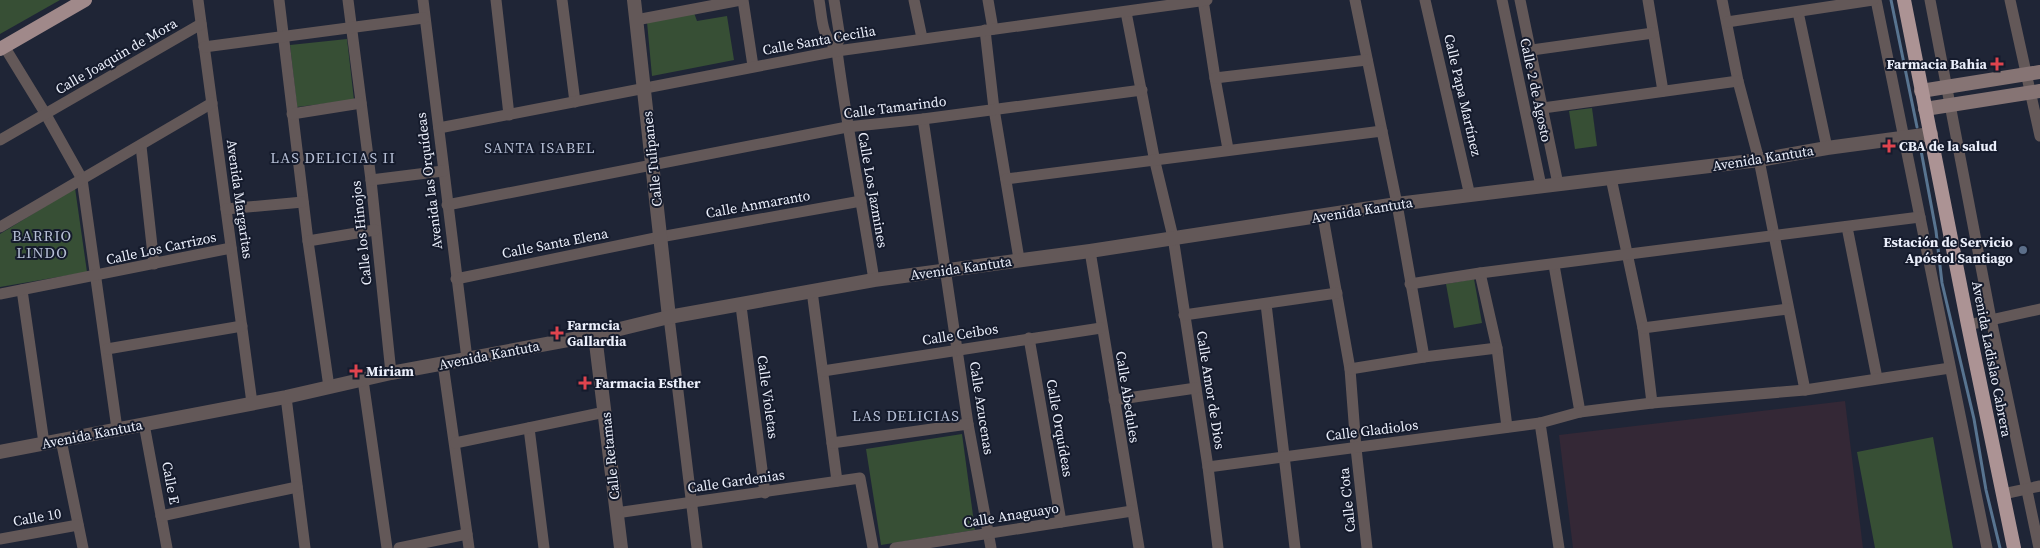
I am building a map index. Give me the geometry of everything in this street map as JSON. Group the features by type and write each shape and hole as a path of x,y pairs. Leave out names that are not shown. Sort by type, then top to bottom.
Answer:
{"highway":[{"name":"Avenida Ladislao Cabrera","path":"1904,0 2014,548"}],"main road":[{"path":"2,48 86,0"},
{"path":"1922,91 2034,73"},
{"path":"1925,109 2035,91"}],"street":[{"name":"Avenida Margaritas","path":"198,0 252,403"},
{"path":"279,0 308,242 328,387"},
{"name":"Calle los Hinojos","path":"348,0 371,180 391,373"},
{"name":"Avenida las Orquídeas","path":"423,0 467,359"},
{"path":"496,0 509,115"},
{"path":"562,0 575,102"},
{"name":"Calle Tulipanes","path":"634,0 669,317"},
{"path":"636,20 742,0 754,66"},
{"name":"Calle Los Jazmines","path":"820,0 826,37 836,49"},
{"name":"Calle Los Jazmines","path":"834,0 840,38 836,49 847,127 874,280"},
{"path":"914,0 922,38"},
{"path":"988,0 994,108 1019,259"},
{"path":"1203,0 1228,149"},
{"name":"Calle Santa Cecilia","path":"439,128 836,49 1207,0"},
{"path":"1355,0 1397,204 1424,357"},
{"name":"Calle Papa Martínez","path":"1425,0 1470,196"},
{"name":"Calle 2 de Agosto","path":"1502,0 1541,186"},
{"name":"Calle 2 de Agosto","path":"1520,0 1532,50 1558,184"},
{"path":"1648,0 1663,91"},
{"path":"1722,0 1738,81 1759,160 1804,390"},
{"path":"1727,22 1875,0 1987,548"},
{"path":"1930,0 1991,319 2039,548"},
{"path":"2010,0 2034,73 2040,136"},
{"name":"Calle Amor de Dios","path":"1126,12 1155,162 1173,237 1208,467 1218,548"},
{"path":"1798,12 1827,148"},
{"path":"204,47 424,18"},
{"name":"Calle Joaquin de Mora","path":"0,140 201,24"},
{"path":"1532,50 1653,33"},
{"path":"2,48 45,113 82,180 117,429"},
{"path":"1215,78 1367,60"},
{"path":"1543,108 1738,81"},
{"name":"Calle Tamarindo","path":"447,205 847,127 923,119 994,108 1142,90"},
{"path":"0,227 212,103"},
{"path":"292,114 361,103"},
{"name":"Calle Azucenas","path":"923,119 968,424 992,548"},
{"path":"1006,179 1155,162 1228,149 1382,131"},
{"name":"Avenida Kantuta","path":"0,452 286,397 391,373 595,335 669,317 740,306 874,280 945,272 1019,259 1090,251 1173,237 1323,217 1397,204 1759,160 1827,148 1931,134"},
{"path":"141,146 154,264"},
{"path":"371,180 443,171"},
{"path":"1611,178 1643,328 1652,403"},
{"name":"Calle Anmaranto","path":"660,237 861,201"},
{"path":"226,209 303,202"},
{"name":"Calle C'ota","path":"1323,217 1350,369 1367,548"},
{"path":"1410,284 1920,217"},
{"path":"1847,227 1878,378"},
{"path":"308,242 376,230"},
{"name":"Calle Santa Elena","path":"456,279 660,237"},
{"name":"Calle Los Carrizos","path":"0,294 231,248"},
{"name":"Calle Abedules","path":"1090,251 1101,328 1139,548"},
{"path":"1554,265 1580,412"},
{"path":"1480,274 1497,348 1508,427"},
{"path":"22,290 44,443"},
{"path":"812,292 837,481"},
{"path":"1184,315 1338,293"},
{"path":"1266,304 1295,548"},
{"name":"Calle Violetas","path":"740,306 765,492"},
{"path":"1643,328 1788,309"},
{"path":"1968,325 2040,309"},
{"path":"669,317 697,548"},
{"path":"107,348 242,326"},
{"name":"Calle Ceibos","path":"823,371 1101,328"},
{"name":"Calle Retamas","path":"595,335 621,548"},
{"name":"Calle Orquídeas","path":"1029,338 1061,522"},
{"path":"1350,369 1497,348"},
{"path":"443,364 469,548"},
{"name":"Calle Gladiolos","path":"1208,467 1540,423 1580,412 1652,403 1804,390 1950,368"},
{"path":"363,380 387,548"},
{"path":"1114,400 1196,388"},
{"path":"286,397 305,548"},
{"path":"454,443 605,412"},
{"path":"1540,423 1559,548"},
{"name":"Calle E","path":"144,424 161,516 169,547"},
{"path":"832,443 968,424"},
{"path":"529,428 544,548"},
{"path":"61,440 83,548"},
{"name":"Calle Gardenias","path":"616,513 860,478 873,548"},
{"path":"2003,494 2040,486"},
{"path":"161,516 297,487"},
{"name":"Calle Anaguayo","path":"895,548 989,535 1132,511"},
{"name":"Calle 10","path":"0,539 78,525"},
{"path":"399,548 467,534"}],"shaded area":[{"path":"1845,401 1863,548 1573,548 1559,435"}],"green space":[{"path":"0,0 60,0 0,34"},
{"path":"693,10 697,21 727,16 734,60 652,76 647,22"},
{"path":"347,39 354,100 297,107 290,45"},
{"path":"1592,108 1597,146 1575,149 1569,111"},
{"path":"75,188 87,272 0,287 0,234"},
{"path":"1474,279 1482,323 1454,328 1446,284"},
{"path":"962,434 975,530 881,545 866,449"},
{"path":"1933,437 1953,548 1875,548 1857,452"}],"waterway":[{"path":"1891,0 1917,127"},
{"path":"1920,145 1936,231 1942,283 1974,419 1986,490 2000,548"}],"place":[{"name":"Farmacia Bahia","path":"1997,64"},
{"name":"CBA de la salud","path":"1889,146"},
{"name":"Estación de Servicio Apóstol Santiago","path":"2023,250"},
{"name":"Farmcia Gallardia","path":"557,333"},
{"name":"Miriam","path":"356,371"},
{"name":"Farmacia Esther","path":"585,383"}],"district":[{"name":"SANTA ISABEL","path":"540,147"},
{"name":"LAS DELICIAS II","path":"333,157"},
{"name":"BARRIO LINDO","path":"42,244"},
{"name":"LAS DELICIAS","path":"906,415"}]}
